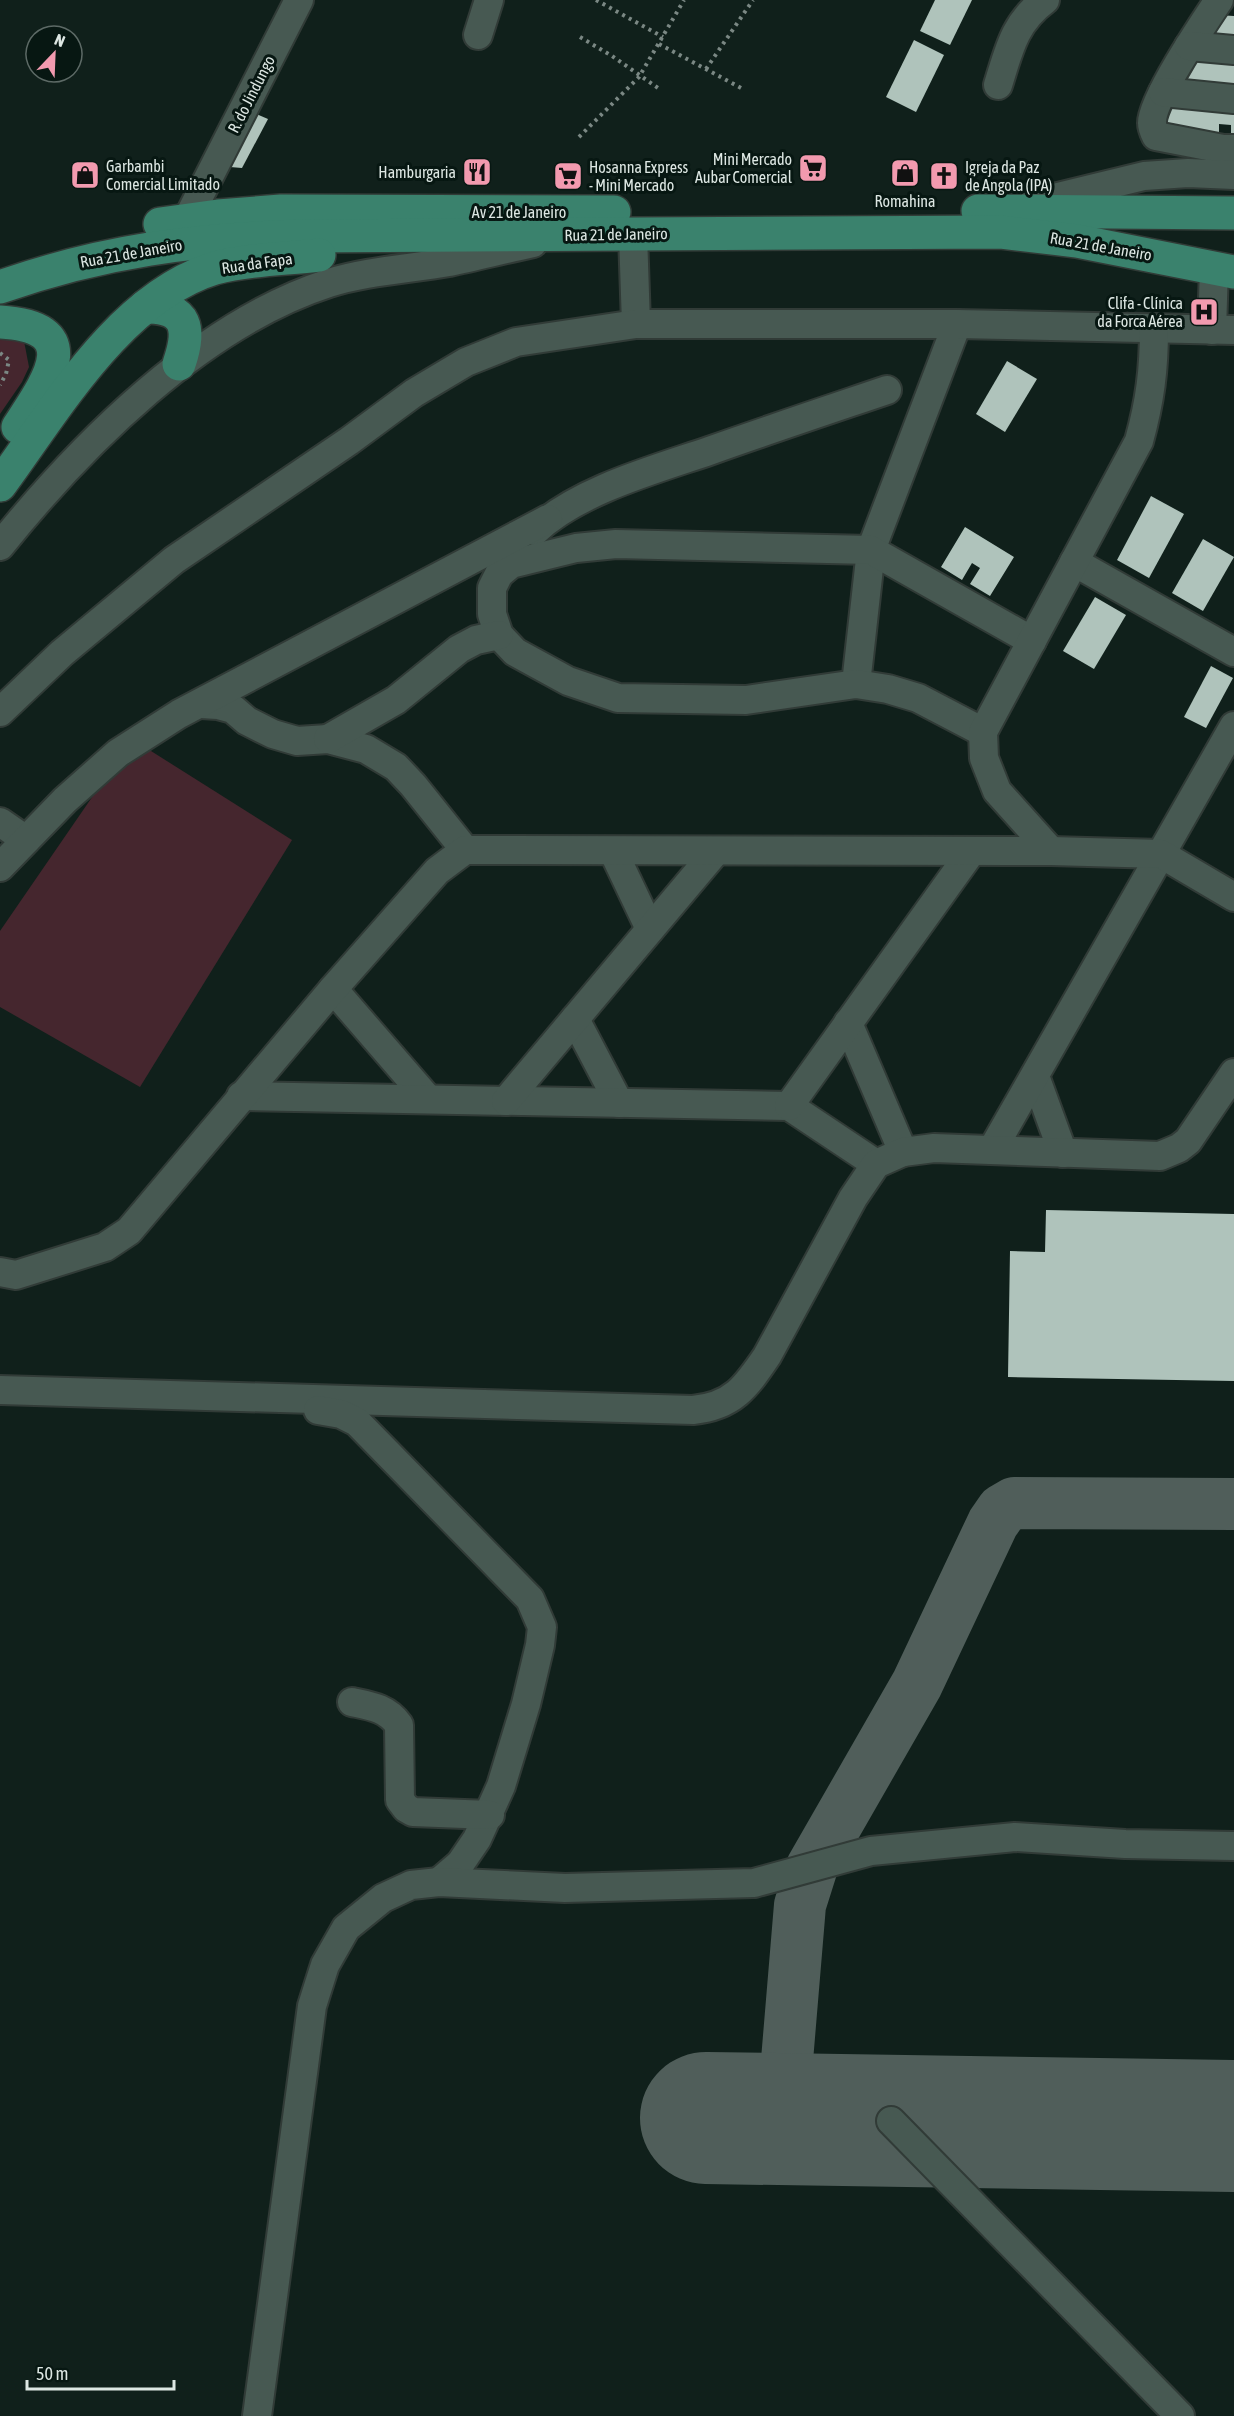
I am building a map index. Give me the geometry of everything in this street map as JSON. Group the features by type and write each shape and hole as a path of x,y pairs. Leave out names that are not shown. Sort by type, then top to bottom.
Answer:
{"main road":[{"name":"Av 21 de Janeiro","path":"0,263 39,250 111,232 187,220 292,211 851,212"},
{"name":"Rua 21 de Janeiro","path":"851,212 1234,213"},
{"name":"Rua 21 de Janeiro","path":"0,287 41,272 126,251 199,241 302,236 1001,232 1077,241 1224,270"},
{"name":"Rua da Fapa","path":"0,485 94,357 145,307 193,277 241,263 552,235"},
{"path":"145,307 164,307 178,316 185,327 186,343 179,364"},
{"path":"0,322 20,323 42,332 51,345 54,362 51,374 0,453"}],"street":[{"name":"R. do Jindungo","path":"187,220 299,0"},
{"path":"478,35 489,0"},
{"path":"998,85 1014,35 1031,10 1045,0"},
{"path":"1224,2 1189,46 1163,92 1151,122 1156,136 1222,149 1234,148"},
{"path":"1189,46 1234,50"},
{"path":"1163,92 1234,99"},
{"path":"998,211 1079,194 1144,176 1188,173 1234,175"},
{"path":"633,234 636,324"},
{"path":"0,546 64,470 179,364 283,301 329,283 449,262 552,235"},
{"path":"0,712 62,653 174,560 349,441 414,393 466,362 516,342 636,324 957,324 1223,330 1224,270"},
{"path":"856,684 871,550 957,324"},
{"path":"1051,851 997,791 984,758 983,732 1138,441 1151,392 1154,369 1154,328"},
{"path":"0,867 65,800 118,753 179,714 548,519 587,496 664,466 887,390"},
{"path":"548,519 526,539 511,564 499,574 492,588 492,614 499,635 514,652 568,681 618,698 746,700 856,684 888,689 918,698 983,732"},
{"path":"511,564 576,549 616,544 871,550 1032,641"},
{"path":"1074,562 1234,652"},
{"path":"328,739 396,700 459,648 476,640 499,635"},
{"path":"201,704 233,709 264,730 297,741 328,739 366,749 396,767 465,850"},
{"path":"992,1150 1234,726"},
{"path":"0,822 26,840"},
{"path":"5,1277 105,1247 129,1231 241,1096 437,871 465,850 1051,851 1161,854 1234,897"},
{"path":"614,850 650,929"},
{"path":"506,1101 716,851"},
{"path":"789,1106 971,852"},
{"path":"333,989 428,1099"},
{"path":"574,1019 619,1103"},
{"path":"848,1023 903,1152"},
{"path":"0,1390 693,1410 714,1408 728,1401 751,1380 767,1356 853,1198 876,1164 903,1152 934,1148 1148,1156 1170,1152 1179,1148 1194,1134 1234,1073"},
{"path":"1035,1076 1063,1153"},
{"path":"241,1096 789,1106 876,1164"},
{"path":"0,1407 318,1410 341,1413 357,1422 530,1599 542,1627 526,1704 490,1815 460,1864 439,1882"},
{"path":"352,1702 376,1707 392,1715 399,1725 400,1800 406,1808 412,1812 490,1815"},
{"path":"258,2416 312,2006 325,1965 346,1928 383,1898 411,1885 439,1882 565,1888 754,1883 871,1851 1016,1837 1125,1844 1234,1846"},
{"path":"891,2121 1180,2416"}],"path":[{"path":"596,0 663,36"},
{"path":"612,7 615,0"},
{"path":"579,137 639,77 684,0"},
{"path":"706,69 753,0"},
{"path":"580,37 661,90"},
{"path":"659,44 743,89"},
{"path":"0,353 9,360 6,374 0,385"}],"shaded area":[{"path":"0,336 24,341 29,367 22,382 0,414"},
{"path":"132,739 292,840 140,1087 0,1007 0,931"}],"building":[{"path":"935,0 972,0 950,45 920,31"},
{"path":"1217,15 1234,16 1234,42 1216,41"},
{"path":"914,40 944,55 916,112 886,97"},
{"path":"1183,59 1234,62 1234,89 1182,86"},
{"path":"1165,105 1234,109 1234,134 1231,134 1231,125 1219,124 1219,134 1164,131"},
{"path":"247,110 268,119 242,168 218,166"},
{"path":"1007,361 1037,379 1005,432 976,414"},
{"path":"1151,496 1184,514 1149,578 1117,560"},
{"path":"965,527 1014,557 990,596 970,584 980,568 972,563 962,580 941,567"},
{"path":"1203,539 1234,557 1203,611 1172,593"},
{"path":"1095,597 1126,615 1094,669 1063,651"},
{"path":"1211,666 1233,678 1206,728 1184,717"},
{"path":"1046,1210 1234,1214 1234,1381 1008,1377 1010,1251 1045,1252"}],"taxiway":[{"path":"782,2120 800,1905 812,1867 917,1684 993,1523 1002,1510 1014,1503 1234,1504"}],"runway":[{"path":"706,2118 1234,2126"}],"place":[{"name":"Mini Mercado Aubar Comercial","path":"813,168"},
{"name":"Hamburgaria","path":"477,172"},
{"name":"Romahina","path":"905,173"},
{"name":"Garbambi Comercial Limitado","path":"85,175"},
{"name":"Hosanna Express - Mini Mercado","path":"568,176"},
{"name":"Igreja da Paz de Angola (IPA)","path":"944,176"},
{"name":"Clifa - Clínica da Forca Aérea","path":"1204,312"}]}
